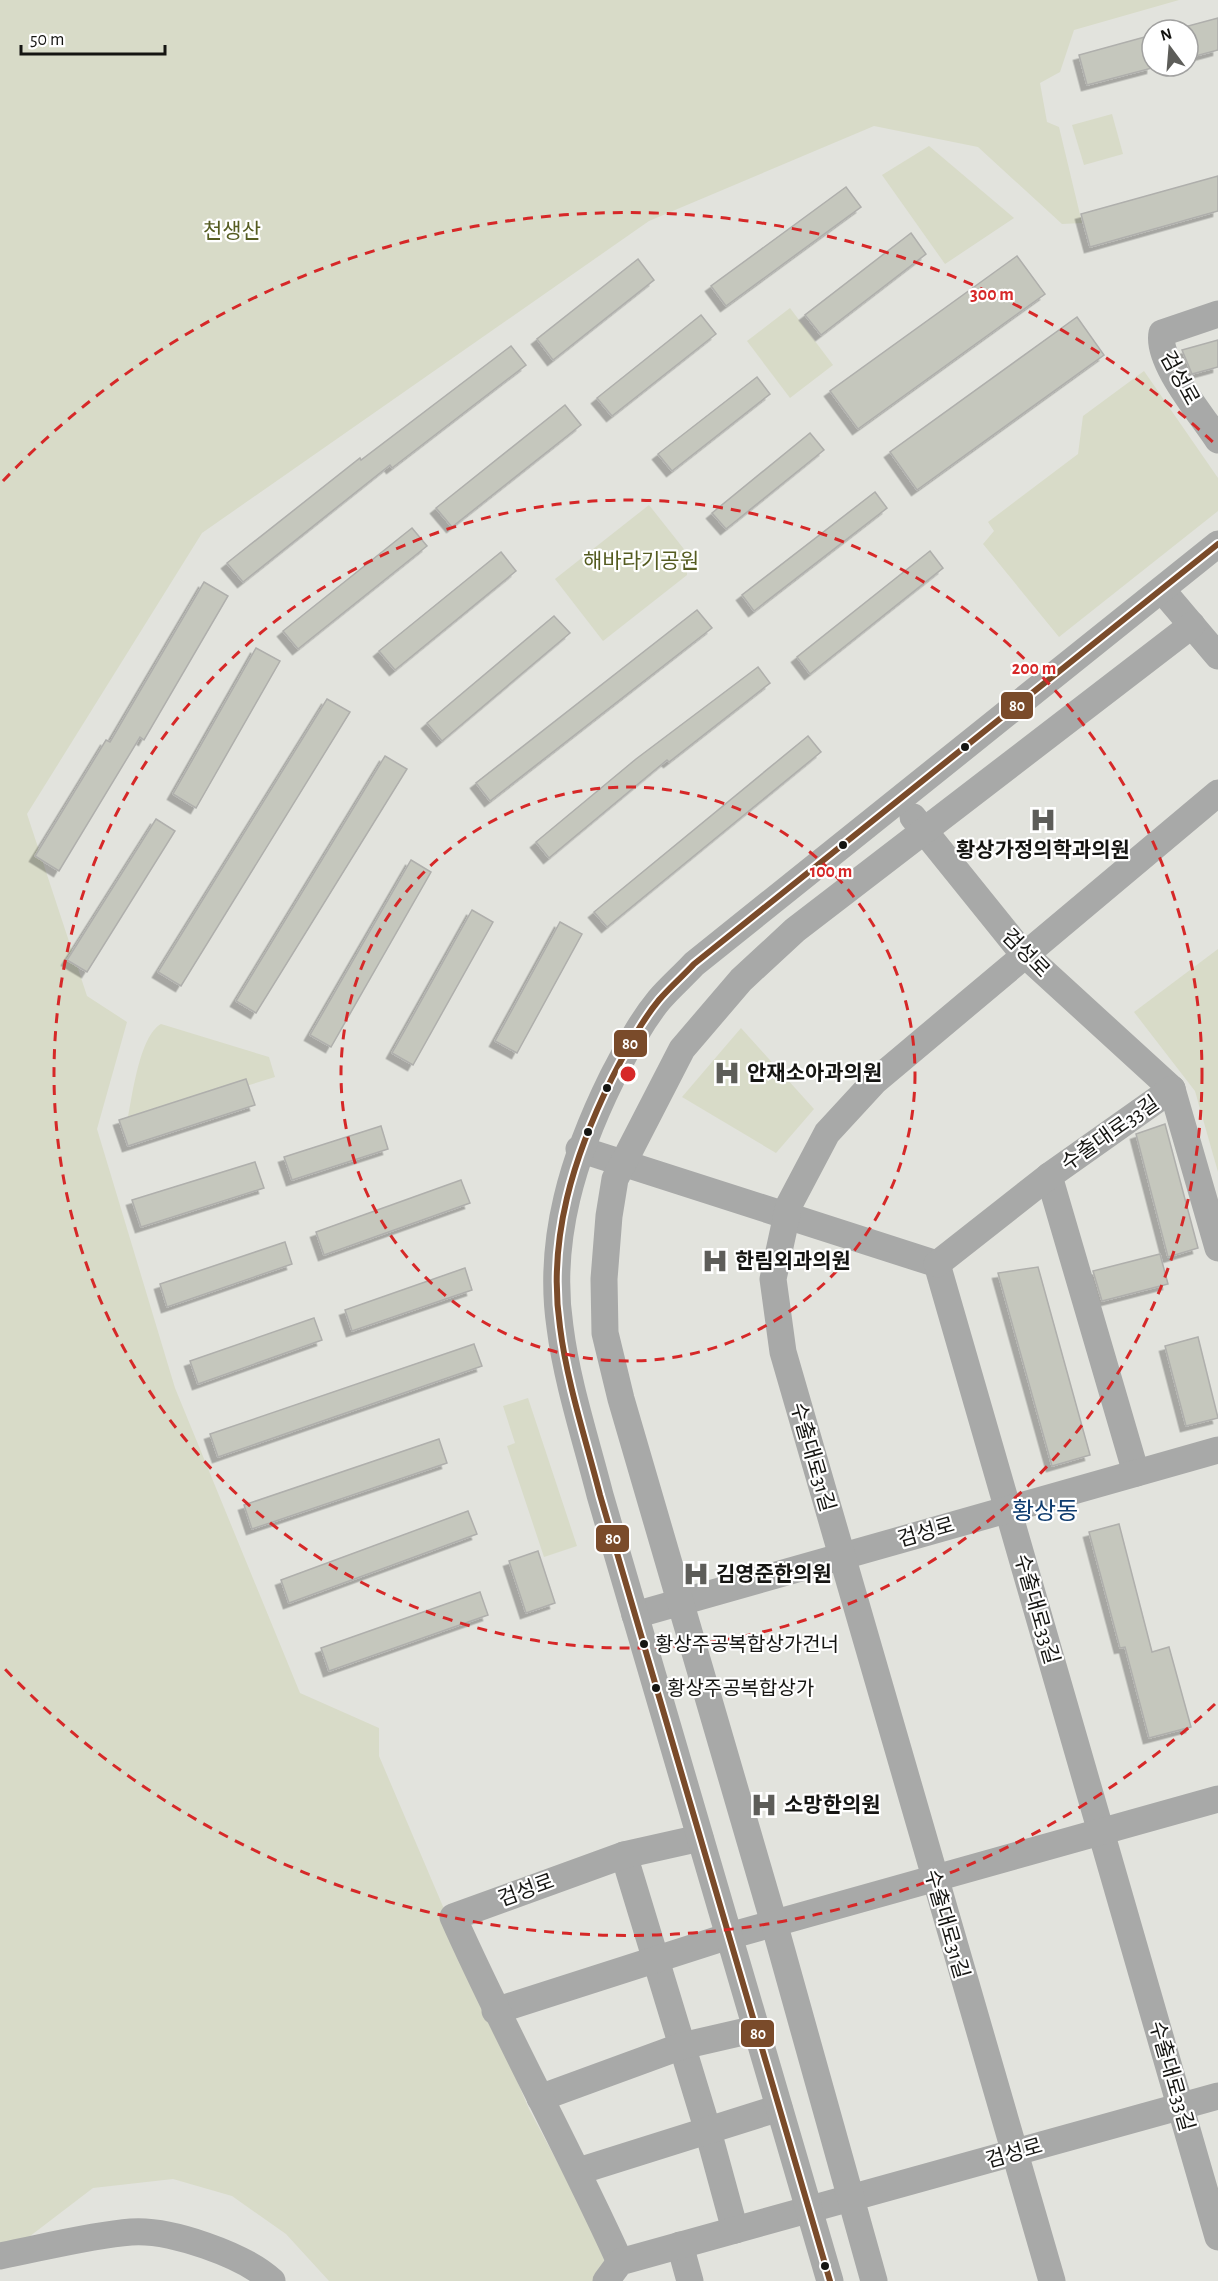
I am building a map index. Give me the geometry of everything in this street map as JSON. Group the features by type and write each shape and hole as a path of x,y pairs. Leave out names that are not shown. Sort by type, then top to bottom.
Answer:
{"street":[{"name":"검성로","path":"1218,314 1162,333 1160,342 1175,375 1218,440"},
{"path":"830,2281 600,1495 560,1327 556,1272 565,1199 579,1149 631,1041 659,1000 694,964 1218,544"},
{"path":"1162,590 1218,656"},
{"path":"874,2281 849,2199 774,1923 604,1333 604,1279 609,1216 615,1179 682,1049 741,980 795,930 1192,626"},
{"name":"수출대로31길","path":"1052,2281 783,1352 773,1279 789,1204 827,1133 874,1082 1218,793"},
{"name":"검성로","path":"899,799 1025,955 1172,1089"},
{"path":"1172,1089 1218,1248"},
{"name":"수출대로33길","path":"1172,1089 1049,1176 937,1264 1218,2236"},
{"path":"579,1149 622,1165 937,1264"},
{"path":"1049,1176 1136,1473"},
{"name":"검성로","path":"635,1615 1218,1449"},
{"path":"495,2011 729,1936 1218,1799"},
{"name":"검성로","path":"700,1838 624,1855 453,1917 495,2011 579,2171 613,2271 680,2245 1218,2097"},
{"path":"624,1855 708,2131 735,2230"},
{"path":"540,2098 682,2046 756,2029"},
{"path":"579,2171 779,2108"},
{"path":"0,2256 133,2231 168,2236 222,2251 258,2267 272,2281"},
{"path":"680,2245 690,2281"}],"green space":[{"name":"천생산","path":"0,0 1179,0 1074,30 1060,72 1040,83 1047,122 1059,127 1082,223 1062,224 978,147 874,126 649,221 202,533 27,814 87,996 127,1022 97,1129 175,1388 300,1693 379,1728 379,1756 529,2109 610,2261 597,2281 329,2281 286,2234 232,2196 173,2179 93,2188 0,2259"},
{"path":"1112,114 1123,154 1084,165 1072,125"},
{"path":"929,146 1014,218 945,264 882,175"},
{"path":"790,308 833,365 790,398 747,341"},
{"path":"1144,371 1218,478 1218,511 1059,637 983,544 994,531 988,522 1078,454 1083,416"},
{"name":"해바라기공원","path":"649,505 687,553 687,575 603,641 555,579"},
{"path":"1218,949 1218,1172 1195,1091 1134,1012"},
{"path":"161,1024 269,1057 275,1077 127,1123 142,1054 153,1031"},
{"path":"741,1028 814,1109 776,1153 682,1097"},
{"path":"528,1398 577,1546 544,1557 507,1446 515,1443 503,1406"}],"building":[{"path":"1218,18 1218,50 1200,55 1200,23"},
{"path":"1140,38 1140,71 1087,85 1079,55"},
{"path":"1218,176 1218,211 1090,247 1081,214"},
{"path":"846,187 861,207 726,306 711,286"},
{"path":"911,233 926,254 821,335 805,315"},
{"path":"1017,256 1045,294 858,429 830,391"},
{"path":"638,259 654,280 553,360 537,339"},
{"path":"701,315 716,334 612,416 597,398"},
{"path":"1077,317 1104,355 917,490 890,452"},
{"path":"1218,340 1218,367 1192,374 1182,350"},
{"path":"511,346 526,365 392,468 390,465 243,582 227,563 360,458 361,460"},
{"path":"757,377 770,394 672,471 658,454"},
{"path":"565,405 581,425 452,527 436,508"},
{"path":"810,433 824,450 726,529 712,513"},
{"path":"875,492 887,508 754,611 742,595"},
{"path":"412,528 427,546 298,649 283,631"},
{"path":"930,551 943,568 810,674 797,657"},
{"path":"501,552 516,571 395,670 379,651"},
{"path":"204,582 228,596 144,740 140,737 59,871 35,856 106,740 110,742"},
{"path":"697,610 712,628 490,801 476,783"},
{"path":"554,616 570,633 442,741 427,723"},
{"path":"256,648 280,661 196,808 173,794"},
{"path":"758,667 770,683 669,762 667,760 549,858 536,842 636,759"},
{"path":"327,699 350,712 181,986 158,972"},
{"path":"808,736 821,752 607,927 594,912"},
{"path":"385,756 407,769 256,1013 236,1001"},
{"path":"156,819 175,831 87,972 67,960"},
{"path":"411,860 431,872 331,1047 310,1035"},
{"path":"472,910 493,922 413,1065 392,1053"},
{"path":"560,922 582,934 517,1053 495,1041"},
{"path":"246,1079 255,1105 128,1146 119,1120"},
{"path":"1165,1124 1198,1248 1168,1257 1136,1134"},
{"path":"381,1126 388,1149 292,1180 284,1157"},
{"path":"255,1162 264,1188 141,1227 132,1200"},
{"path":"461,1180 470,1203 324,1255 316,1232"},
{"path":"285,1242 292,1264 167,1307 160,1284"},
{"path":"1160,1254 1168,1284 1102,1301 1093,1271"},
{"path":"1038,1267 1090,1455 1052,1466 998,1273"},
{"path":"465,1268 472,1290 352,1331 345,1310"},
{"path":"314,1318 322,1340 198,1384 190,1361"},
{"path":"1198,1337 1218,1418 1186,1426 1165,1346"},
{"path":"474,1344 482,1366 218,1457 210,1434"},
{"path":"439,1439 447,1463 252,1529 244,1505"},
{"path":"468,1511 477,1534 289,1603 281,1580"},
{"path":"1119,1524 1152,1652 1169,1647 1191,1727 1149,1738 1125,1647 1120,1648 1089,1532"},
{"path":"538,1551 555,1603 526,1613 509,1561"},
{"path":"480,1592 488,1615 329,1671 321,1648"}],"transit line":[{"name":"80","path":"830,2281 600,1495 572,1390 563,1348 557,1294 557,1262 567,1198 586,1137 612,1078 646,1018 672,986 694,964 1218,544"}],"place":[{"name":"황상가정의학과의원","path":"1043,820"},
{"name":"안재소아과의원","path":"727,1073"},
{"name":"한림외과의원","path":"715,1261"},
{"name":"김영준한의원","path":"696,1574"},
{"name":"황상주공복합상가건너","path":"644,1644"},
{"name":"황상주공복합상가","path":"656,1688"},
{"name":"소망한의원","path":"764,1805"}],"district":[{"name":"황상동","path":"1045,1511"}]}
